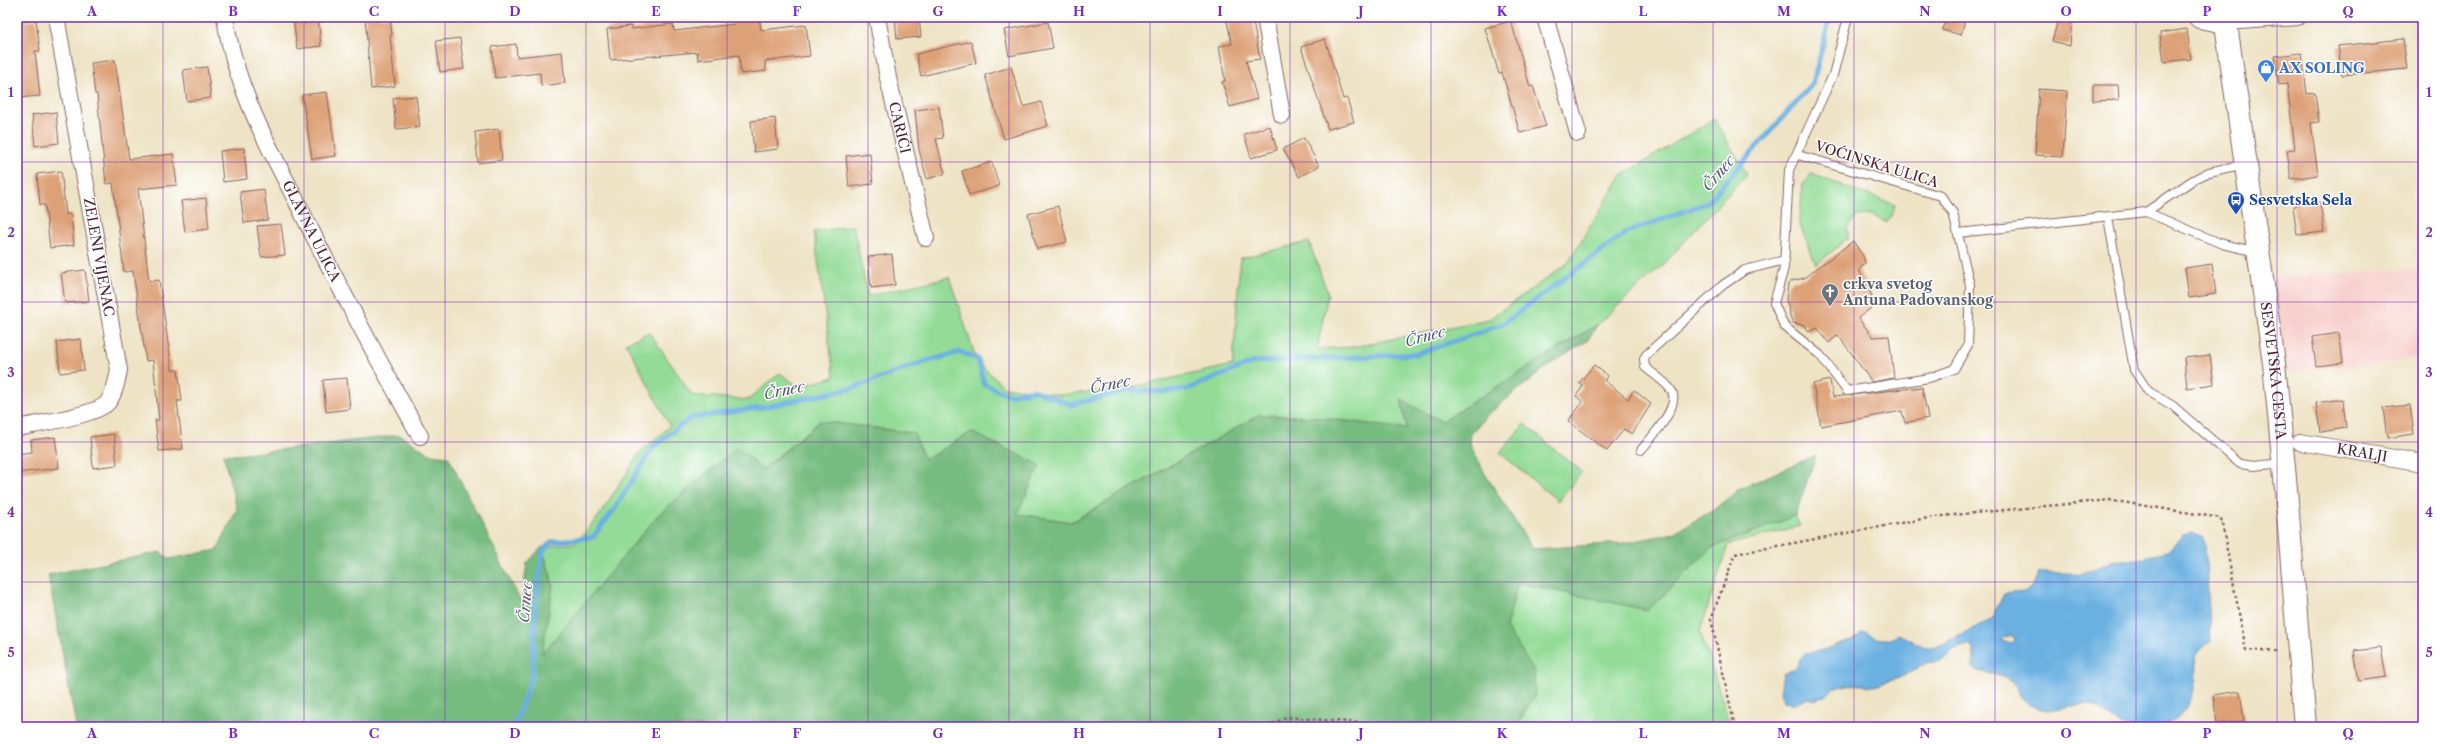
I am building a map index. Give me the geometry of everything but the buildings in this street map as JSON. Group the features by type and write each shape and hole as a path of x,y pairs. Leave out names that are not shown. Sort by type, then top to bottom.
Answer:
{"main road":[{"path":"2200,17 2226,20"},
{"name":"SESVETSKA CESTA","path":"2226,20 2274,363 2284,462 2305,727"}],"street":[{"name":"ZELENI VIJENAC","path":"17,428 96,410 108,403 115,388 119,370 56,17"},
{"name":"GLAVNA ULICA","path":"226,17 236,67 255,119 345,300 420,436"},
{"name":"CARIĆI","path":"877,17 888,78 926,238"},
{"path":"1265,17 1282,114"},
{"path":"1545,17 1578,133"},
{"path":"2226,20 2296,17"},
{"name":"KRALJI","path":"2300,442 2423,463"}],"lane":[{"name":"VOĆINSKA ULICA","path":"1798,155 1941,196 1953,213 1959,233 1970,286 1968,345 1954,369 1929,378 1847,391 1820,355 1784,326 1774,303 1785,260 1789,170 1798,155 1814,113 1834,75 1848,17"},
{"path":"1959,233 2146,212 2204,175 2246,164"},
{"path":"2146,212 2222,244 2258,252"},
{"path":"2108,217 2134,370 2148,391 2173,406 2240,464 2254,466 2284,462"},
{"path":"1641,450 1672,408 1674,399 1672,390 1645,367 1643,363 1646,354 1723,285 1745,270 1785,260"}],"path":[{"path":"1735,727 1711,619 1735,554 1933,517 2109,500 2221,518 2246,650 2278,652"},
{"path":"1267,727 1286,717 1411,727"}],"shaded area":[{"path":"2423,268 2423,357 2381,364 2283,371 2271,278"}],"green space":[{"path":"1714,119 1747,174 1663,265 1598,324 1442,421 1401,400 1407,429 1315,417 1259,415 1071,522 1017,514 925,460 820,421 541,655 553,585 542,547 576,543 599,516 640,452 670,426 626,343 649,332 692,395 748,400 780,373 799,387 834,377 814,232 853,226 868,296 949,277 977,361 1004,387 1060,395 1133,387 1233,365 1240,258 1309,242 1328,294 1317,349 1353,347 1489,319 1567,264 1621,176"},
{"path":"1811,174 1895,205 1892,216 1885,222 1871,215 1857,216 1848,228 1848,238 1816,265 1799,223 1803,184"},
{"path":"1598,324 1587,341 1549,365 1487,415 1471,433 1470,444 1485,474 1533,549 1625,543 1673,533 1712,511 1739,489 1816,455 1795,516 1711,548 1648,610 1518,583 1506,627 1534,671 1535,694 1516,727 67,727 76,726 48,575 160,552 169,559 217,550 237,509 223,454 237,455 400,435 430,454 448,456 520,600 522,600 527,563 542,547 553,585 542,654 658,515 737,447 763,470 820,421 914,433 925,460 971,432 1040,465 1017,514 1072,522 1259,415 1315,417 1407,429 1401,400 1442,421"},
{"path":"1524,424 1582,472 1558,501 1500,453"},
{"path":"1795,516 1800,526 1728,545 1700,631 1731,727 1516,727 1535,694 1506,627 1518,583 1648,610 1711,548"}],"water":[{"path":"2193,533 2203,538 2205,543 2211,641 2195,657 2196,673 2190,701 2183,712 2173,721 2161,726 2147,729 2130,727 2087,704 2043,710 2021,698 2014,684 2008,679 1973,668 1973,648 1967,645 1955,649 1940,661 1927,663 1899,678 1875,686 1851,684 1832,689 1827,695 1814,700 1808,698 1795,704 1784,702 1780,693 1783,674 1796,668 1800,659 1805,653 1828,649 1836,644 1853,641 1861,633 1866,632 1874,637 1882,639 1893,637 1898,634 1923,646 1933,648 1946,643 1991,619 2004,594 2024,592 2033,586 2039,573 2069,573 2079,576 2113,561 2146,558 2170,549 2184,535","holes":["2012,635 2014,640 2011,643 2002,640 2003,638"]}],"waterway":[{"name":"Črnec","path":"514,727 532,676 536,601 543,551 551,542 593,537 613,511 654,446 691,418 765,407 853,388 921,363 960,352 978,359 984,384 1009,395 1033,390 1071,405 1128,390 1164,392 1188,389 1254,362 1417,354 1503,324 1627,232 1707,203 1813,83 1830,17"}],"place":[{"name":"AX SOLING","path":"2266,83"},
{"name":"Sesvetska Sela","path":"2236,215"},
{"name":"crkva svetog Antuna Padovanskog","path":"1830,307"}]}
